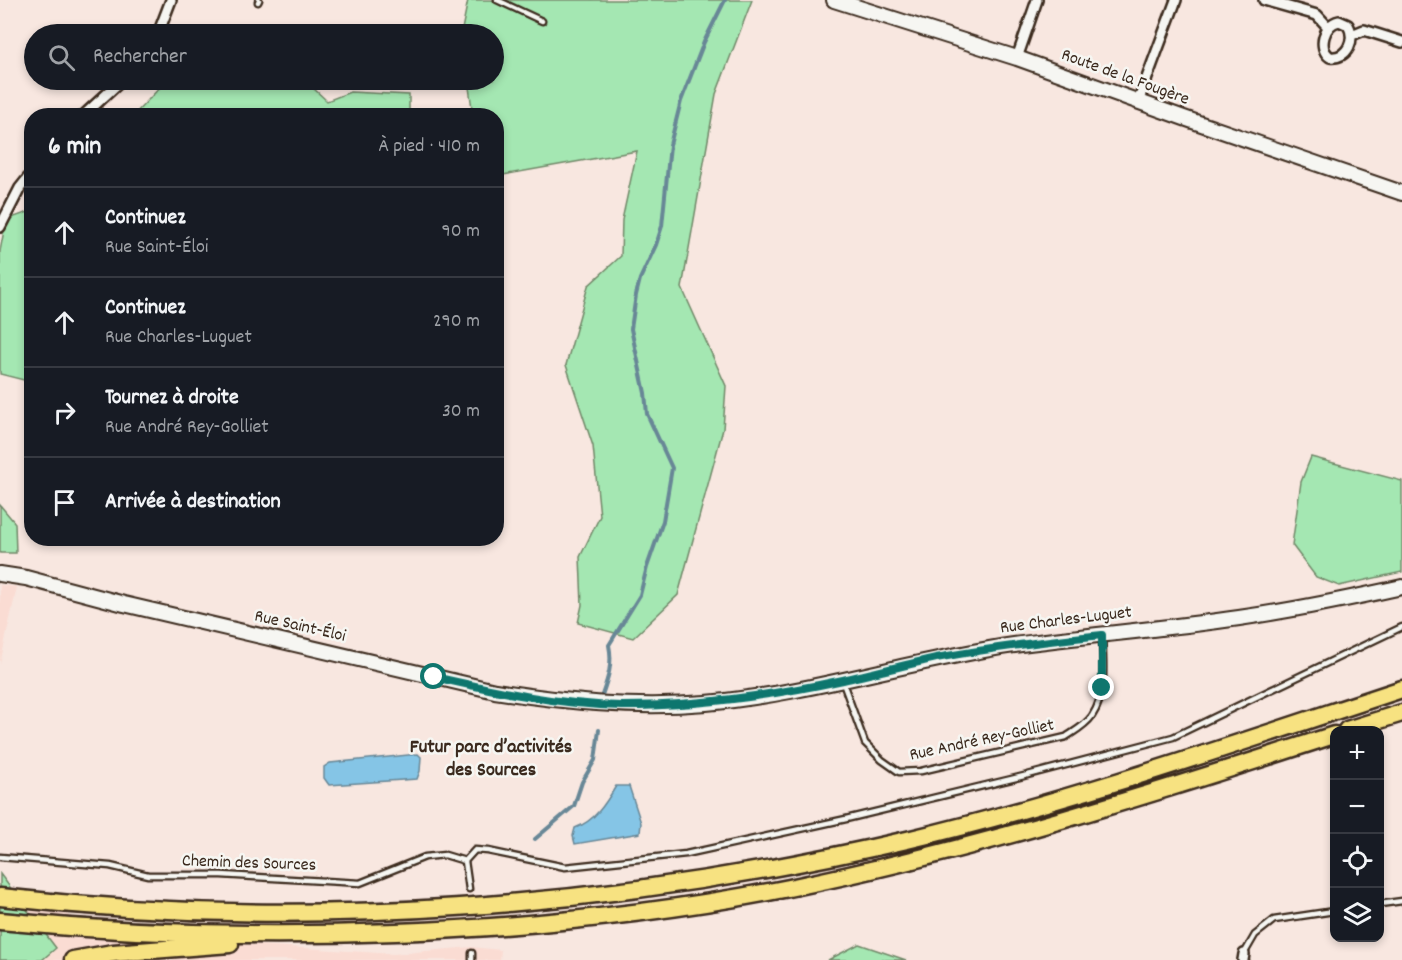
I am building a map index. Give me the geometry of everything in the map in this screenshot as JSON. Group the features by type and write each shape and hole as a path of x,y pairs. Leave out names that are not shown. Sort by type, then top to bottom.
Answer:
{"highway":[{"path":"0,897 166,910 281,913 358,912 539,901 686,883 844,854 980,821 1171,765 1402,689"},
{"path":"1360,726 1402,713"},
{"path":"73,960 113,953 324,935 541,924 674,907 785,889 988,842 1173,787 1330,737"},
{"path":"0,921 164,933 324,935"}],"main road":[{"name":"Route de la Fougère","path":"834,0 1017,58 1402,193"},
{"name":"Rue Saint-Éloi","path":"0,574 26,578 124,604 495,691 593,704"},
{"name":"Rue Charles-Luguet","path":"593,704 622,706 706,703 842,680 935,658 1014,645 1271,614 1402,587"}],"street":[{"path":"162,24 171,0"},
{"path":"1017,58 1037,0"},
{"path":"1138,102 1176,0"},
{"path":"1264,0 1317,15 1328,27"},
{"path":"1334,22 1343,22 1348,25 1352,35 1344,55 1330,57 1324,50 1322,44 1328,27 1334,22"},
{"path":"1352,35 1364,30 1402,42"},
{"path":"92,108 111,90"},
{"path":"0,227 24,183"}],"lane":[{"path":"497,0 542,21"},
{"path":"469,889 465,861 475,850 565,867 686,854 846,819 1173,737 1402,627"},
{"name":"Rue André Rey-Golliet","path":"842,680 865,743 882,760 899,772 921,771 1066,737 1082,727 1093,715 1102,688 1102,635"},
{"name":"Chemin des Sources","path":"0,858 110,866 148,875 221,875 360,883 425,857 446,855 465,861"},
{"path":"1384,903 1402,901"},
{"path":"1244,957 1255,935 1274,920 1330,912"},
{"path":"472,953 472,960"}],"shaded area":[{"path":"0,585 17,587 0,664"},
{"path":"0,907 67,914 96,934 394,954 471,947 501,950 500,960 0,960"}],"green space":[{"path":"468,0 752,0 716,94 682,288 726,386 723,429 678,595 633,638 578,623 582,605 580,557 600,516 593,446 566,365 588,286 621,256 622,220 637,151 504,175 504,108 472,108 469,90 504,90 504,24 463,24"},
{"path":"158,90 315,90 327,101 350,92 409,95 409,108 141,108"},
{"path":"24,214 24,380 0,374 0,251 6,220"},
{"path":"1311,457 1402,481 1402,572 1339,586 1316,577 1292,545 1301,482"},
{"path":"0,505 15,523 16,553 0,553"},
{"path":"0,874 56,948 42,960 0,960"},
{"path":"859,944 906,960 828,960"}],"water":[{"path":"418,754 421,757 417,779 329,785 324,778 324,767 330,763"},
{"path":"616,786 629,786 641,823 640,833 575,844 573,836 575,828 594,816"}],"waterway":[{"path":"602,695 610,665 609,645 640,595 663,521 672,468 647,414 645,393 631,329 636,295 640,279 662,226 670,145 681,101 704,42 725,0"},
{"path":"535,839 574,806 582,782 595,760 599,730"}],"district":[{"name":"Futur parc d’activités des Sources","path":"491,760"}],"route":[{"path":"434,677 495,691 551,700 622,706 706,703 842,680 935,658 1014,645 1102,635 1102,688"}]}
